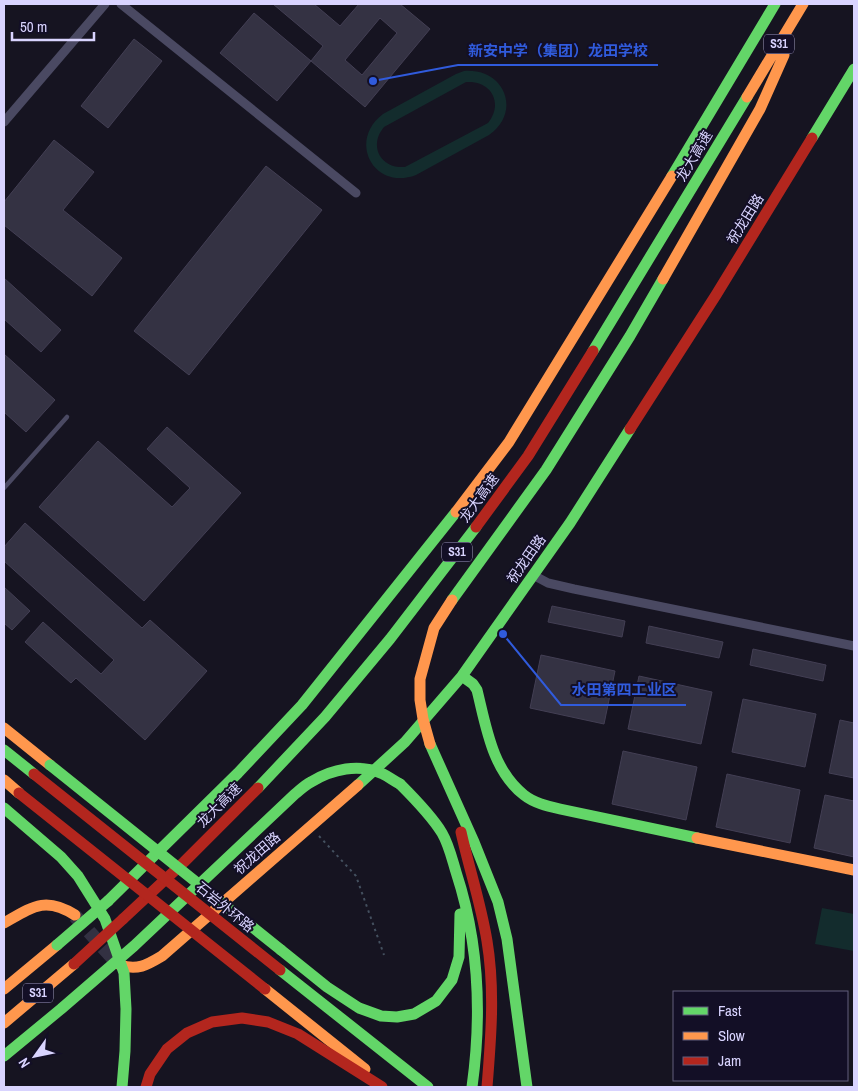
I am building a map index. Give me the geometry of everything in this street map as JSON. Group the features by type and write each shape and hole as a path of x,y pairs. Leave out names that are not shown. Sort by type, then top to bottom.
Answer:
{"main road":[{"name":"龙大高速","path":"4,989 108,901 168,844 302,705 456,512 509,442 775,4"},
{"name":"龙大高速","path":"4,1023 74,964 184,862 255,791 325,716 390,639 528,456 805,4"},
{"path":"527,1087 507,939 498,902 474,842 430,744 420,700 420,679 434,628 452,600 546,470 635,328 760,109 805,4"},
{"name":"祝龙田路","path":"120,966 129,969 138,968 150,964 162,956 405,742 462,676 570,523 706,311 854,69"},
{"path":"462,676 473,684 477,690 493,748 504,774 525,796 537,802 572,812 854,870"},
{"path":"4,728 327,988 359,1008 381,1016 397,1017 414,1014 436,1000 452,980 459,957 460,880"},
{"name":"石岩外环路","path":"4,750 428,1087"},
{"path":"4,1056 134,946 295,794 313,780 332,772 348,768 365,769 383,774 400,784 416,799 442,833 460,880 471,932 477,979 478,1021 472,1087"},
{"path":"4,780 389,1087"},
{"path":"452,793 487,942 491,982 492,1038 487,1087"},
{"path":"4,808 78,876 105,919 124,973 126,1009 122,1087"},
{"path":"4,923 46,904 57,905 75,916"},
{"path":"146,1087 150,1074 167,1049 187,1033 212,1022 242,1018 268,1022 298,1034 382,1087"}],"street":[{"path":"4,122 106,4"},
{"path":"121,4 356,193"},
{"path":"533,576 574,589 854,646"}],"lane":[{"path":"4,488 67,418"}],"path":[{"path":"310,827 356,876 384,955"}],"green space":[{"path":"464,71 478,72 490,76 499,84 504,93 506,104 505,115 499,126 489,135 416,175 401,178 388,176 378,170 370,161 367,149 367,137 372,125 383,114","holes":["466,82 475,82 488,89 495,101 493,115 488,123 405,167 389,164 379,155 377,142 379,134 384,127"]},
{"path":"822,908 854,914 854,951 815,944"}],"building":[{"path":"273,4 314,4 340,26 359,4 400,4 430,29 365,107 311,61 323,46","holes":["380,18 397,33 362,75 345,60"]},
{"path":"254,13 311,61 277,101 220,53"},
{"path":"134,39 162,61 108,128 81,106"},
{"path":"54,140 94,172 63,210 122,258 92,296 4,225 4,202"},
{"path":"266,166 322,210 189,375 134,331"},
{"path":"4,278 61,330 41,352 4,319"},
{"path":"4,354 55,400 26,432 4,412"},
{"path":"167,427 241,493 144,601 39,507 98,441 172,507 190,488 147,449"},
{"path":"25,523 142,628 150,620 207,671 145,740 76,678 71,683 25,642 43,622 101,674 114,660 4,561 4,547"},
{"path":"4,587 30,611 12,630 4,623"},
{"path":"552,606 625,621 622,637 548,622"},
{"path":"649,626 723,642 719,658 646,643"},
{"path":"753,649 826,665 823,681 750,665"},
{"path":"541,655 615,671 604,724 530,708"},
{"path":"639,676 712,692 701,744 628,729"},
{"path":"743,699 816,714 805,767 732,752"},
{"path":"840,720 854,723 854,778 829,773"},
{"path":"623,751 697,767 686,820 612,804"},
{"path":"727,774 800,790 790,843 716,827"},
{"path":"825,795 854,801 854,857 814,848"}],"tunnel":[{"path":"75,916 119,965"}],"traffic: fast":[{"path":"672,176 775,4"},
{"path":"812,138 854,69"},
{"path":"593,351 747,97"},
{"path":"452,600 546,470 630,336 663,279"},
{"path":"358,785 405,742 462,676 570,523 630,429"},
{"path":"108,901 238,773 302,705 456,512"},
{"path":"258,788 325,717 390,639 476,527"},
{"path":"462,676 473,684 477,690 487,732 504,773 513,785 528,798 555,808 697,838"},
{"path":"430,744 474,842 498,902 507,939 527,1087"},
{"path":"4,750 34,774"},
{"path":"50,765 281,950"},
{"path":"4,1056 134,946 295,794 307,785 319,777 355,768 383,774 400,784"},
{"path":"400,784 417,801 442,833 447,842 464,898 470,925 476,979 477,1033 472,1087"},
{"path":"4,808 61,857 78,876 105,919 124,973 126,1009 122,1087"},
{"path":"57,945 108,901"},
{"path":"281,950 327,987 359,1008 381,1016 397,1017 414,1014 436,1001 452,980 459,957 460,914"},
{"path":"280,970 428,1087"}],"traffic: slow":[{"path":"747,97 803,4"},
{"path":"663,279 760,109 784,55"},
{"path":"456,512 509,442 672,176"},
{"path":"430,744 420,700 420,679 434,628 452,600"},
{"path":"4,728 50,765"},
{"path":"4,780 19,793"},
{"path":"120,965 126,967 142,966 162,956 358,785"},
{"path":"697,838 854,870"},
{"path":"4,923 31,908 47,905 64,909 75,915"},
{"path":"4,989 57,945"},
{"path":"4,1023 74,964"},
{"path":"265,989 365,1069"}],"traffic: jam":[{"path":"630,429 716,295 812,138"},
{"path":"476,527 528,456 593,351"},
{"path":"34,774 280,970"},
{"path":"123,919 184,862 258,788"},
{"path":"19,793 265,989"},
{"path":"461,832 482,913 491,977 492,1014 487,1087"},
{"path":"74,964 123,919"},
{"path":"146,1087 150,1074 167,1049 187,1033 212,1022 242,1018 268,1022 298,1034 382,1087"}],"place":[{"name":"新安中学（集团）龙田学校","path":"373,81"},
{"name":"水田第四工业区","path":"503,634"}]}
